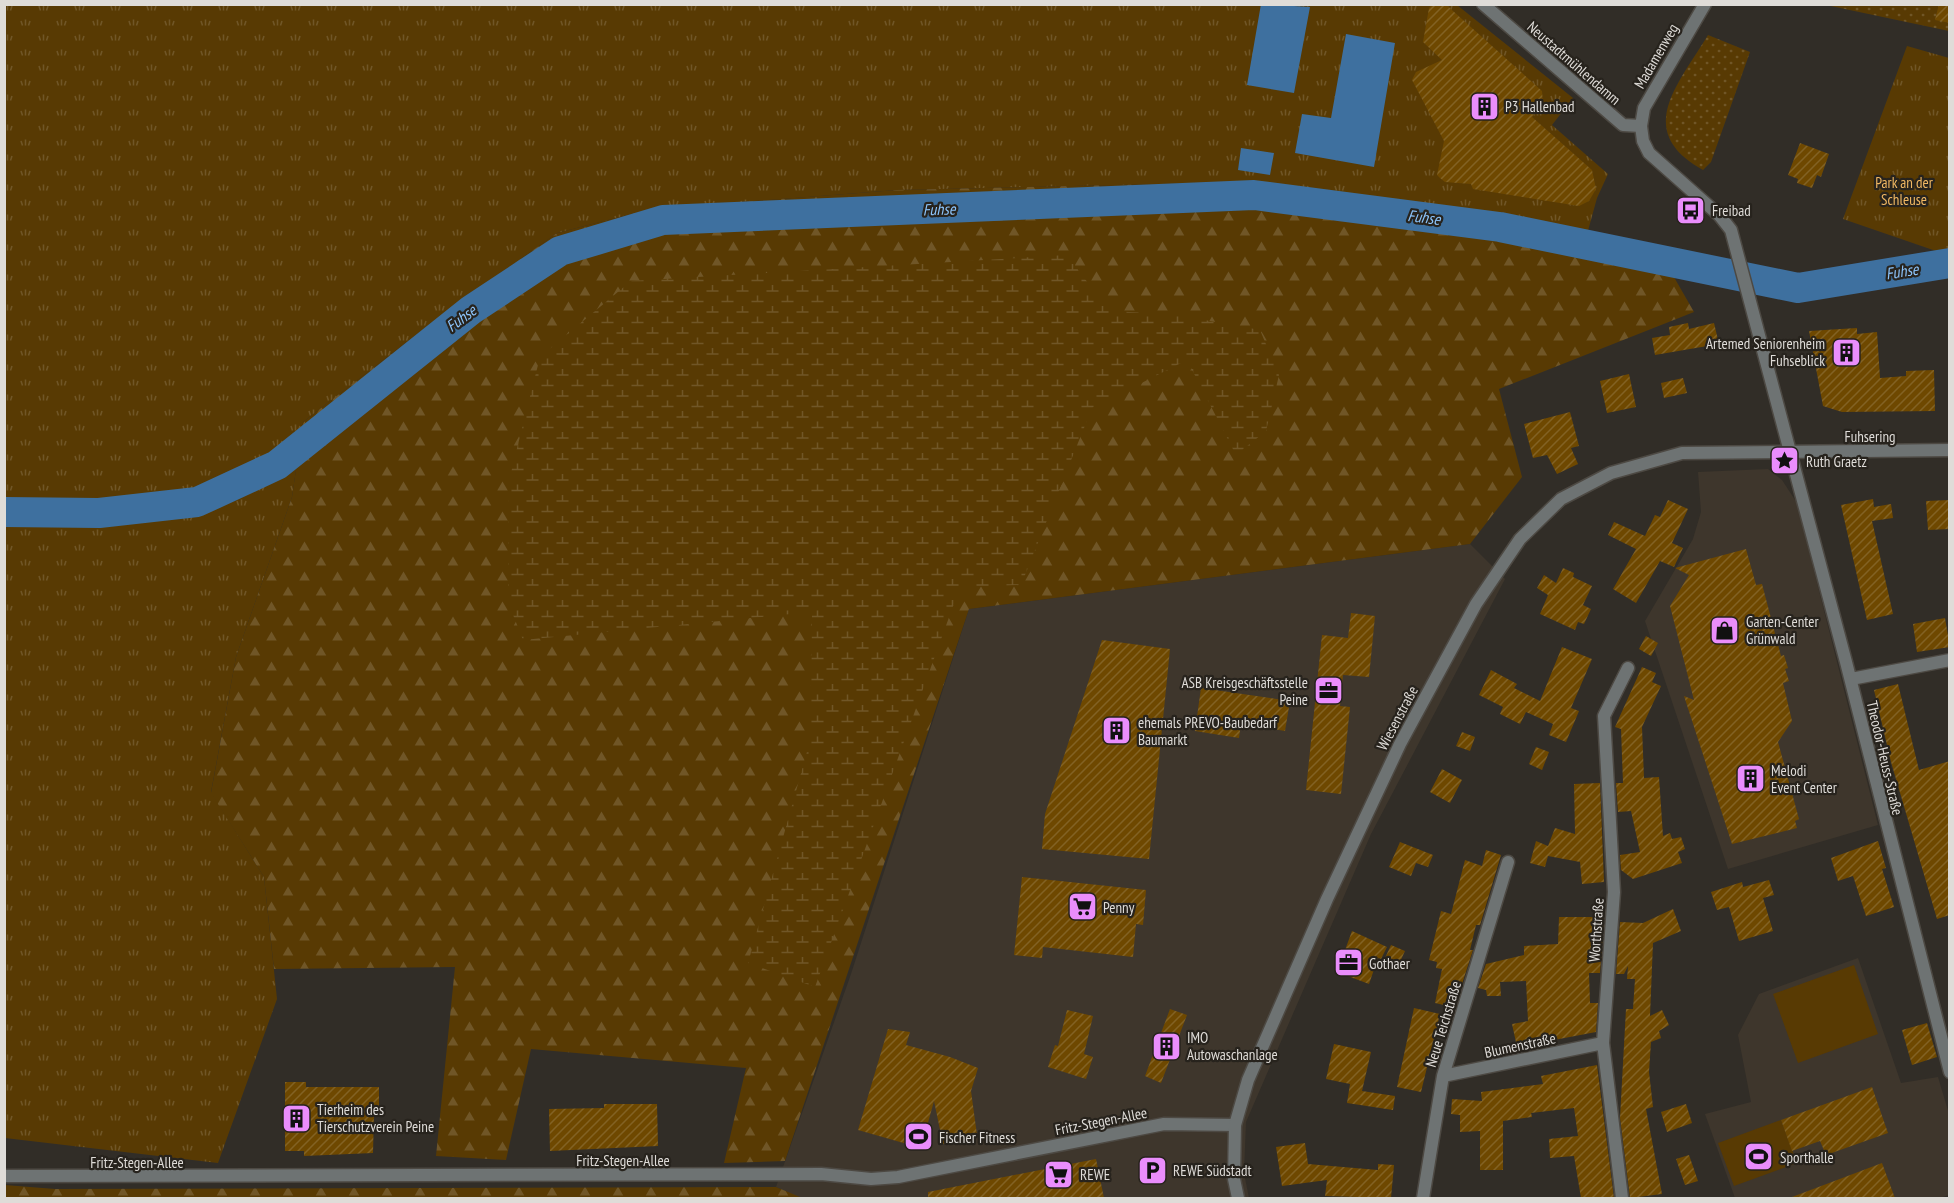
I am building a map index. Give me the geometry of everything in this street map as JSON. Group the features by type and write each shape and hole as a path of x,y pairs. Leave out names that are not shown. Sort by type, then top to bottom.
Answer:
{"street":[{"name":"Neustadtmühlendamm","path":"1483,4 1623,125 1641,126"},
{"name":"Madamenweg","path":"1641,126 1644,108 1705,4"},
{"path":"1641,126 1643,141 1649,153 1720,216 1731,230 1790,451"},
{"name":"Fuhsering","path":"1790,451 1950,450"},
{"name":"Theodor-Heuss-Straße","path":"1790,451 1851,679 1950,1072"},
{"name":"Wiesenstraße","path":"1238,1198 1234,1179 1235,1125 1248,1080 1400,744 1476,603 1520,539 1561,499 1611,473 1645,461 1682,453 1790,451"},
{"path":"1851,679 1950,660"},
{"name":"Worthstraße","path":"1622,1198 1603,1043 1614,892 1604,716 1628,668"},
{"name":"Neue Teichstraße","path":"1423,1198 1443,1076 1508,862"},
{"name":"Blumenstraße","path":"1443,1076 1603,1043"},
{"name":"Fritz-Stegen-Allee","path":"4,1176 821,1174 871,1179 898,1178 1164,1124 1235,1125"}],"shaded area":[{"path":"1768,469 1782,480 1797,503 1878,825 1728,869 1645,621 1693,539 1701,512 1698,472"},
{"path":"1470,544 1505,579 1371,834 1246,1122 1244,1173 1249,1198 800,1198 776,1187 851,974 969,609"},
{"path":"1858,958 1901,1083 1938,1077 1949,1114 1949,1195 1940,1198 1895,1198 1882,1164 1804,1193 1806,1198 1735,1198 1705,1114 1751,1102 1738,1035 1759,994"}],"green space":[{"path":"5,5 1457,5 1573,98 1552,125 1608,174 1597,198 1586,238 1250,182 897,190 651,209 557,233 439,317 303,422 292,497 236,657 211,792 264,877 277,999 218,1163 5,1138"},
{"path":"1826,5 1949,5 1949,31"},
{"path":"1708,35 1750,52 1711,162 1703,170 1682,155 1670,139 1666,123 1668,107 1675,89"},
{"name":"Park an der Schleuse","path":"1907,46 1949,58 1949,257 1937,259 1936,251 1843,219"},
{"path":"1250,182 1496,221 1659,251 1694,312 1499,389 1522,477 1470,544 969,609 785,1161 724,1163 746,1068 531,1049 506,1160 436,1156 455,967 274,969 264,877 211,793 236,657 292,497 303,422 439,317 557,233 651,209 897,190"},
{"path":"1067,255 1109,311 1171,314 1260,330 1279,375 1266,431 1236,455 1187,360 1092,408 1021,585 960,587 815,987 748,963 810,741 812,612 523,640 508,602 509,480 540,357 631,281"},
{"path":"1854,965 1878,1034 1798,1063 1773,994"},
{"name":"Sporthalle","path":"1781,1120 1797,1163 1734,1186 1718,1143"},
{"path":"5,1185 55,1189 776,1187 800,1197 5,1198"}],"water":[{"path":"1261,4 1310,7 1294,93 1247,85"},
{"path":"1346,34 1395,43 1374,167 1295,153 1302,114 1331,118"},
{"path":"1241,148 1274,153 1270,175 1238,170"}],"building":[{"name":"P3 Hallenbad","path":"1433,4 1448,6 1542,91 1543,104 1532,117 1592,170 1596,189 1589,201 1579,206 1473,189 1471,184 1445,182 1437,175 1444,141 1412,80 1416,72 1442,60 1423,42 1429,8"},
{"path":"1939,4 1950,4 1950,23 1935,20"},
{"path":"1800,143 1829,154 1821,177 1817,175 1812,188 1797,183 1798,179 1788,175"},
{"path":"1688,323 1689,329 1714,323 1719,344 1655,355 1652,338 1670,335 1669,327"},
{"name":"Artemed Seniorenheim Fuhseblick","path":"1857,328 1857,334 1877,332 1880,378 1906,376 1906,371 1934,370 1935,411 1842,412 1823,406 1809,331"},
{"path":"1629,374 1636,407 1607,413 1600,381"},
{"path":"1683,378 1687,393 1664,398 1661,383"},
{"path":"1570,412 1579,446 1571,448 1578,464 1557,474 1547,455 1533,458 1524,424"},
{"path":"1873,499 1874,507 1891,504 1893,518 1872,521 1893,614 1867,620 1841,505"},
{"path":"1668,500 1688,509 1672,543 1683,548 1674,567 1660,561 1636,603 1613,589 1636,549 1608,535 1614,522 1645,536 1655,515 1660,517"},
{"path":"1950,500 1950,529 1928,530 1926,501"},
{"path":"1746,549 1756,585 1762,584 1781,656 1784,655 1788,668 1785,669 1789,681 1783,683 1792,721 1778,742 1799,819 1795,821 1797,828 1732,844 1684,696 1694,700 1670,606 1689,575 1675,568"},
{"path":"1563,568 1574,573 1573,577 1592,586 1583,605 1591,609 1584,624 1578,622 1575,630 1540,614 1548,595 1537,588 1544,575 1556,583"},
{"name":"ASB Kreisgeschäftsstelle Peine","path":"1351,613 1375,616 1369,677 1343,675 1340,706 1350,707 1341,794 1306,790 1322,635 1348,638"},
{"path":"1945,618 1950,647 1917,652 1913,624"},
{"path":"1646,636 1658,643 1651,656 1639,649"},
{"name":"ehemals PREVO-Baubedarf Baumarkt","path":"1102,640 1170,649 1149,859 1042,849 1045,814"},
{"path":"1562,647 1592,659 1571,708 1579,711 1566,742 1549,735 1553,724 1526,712 1520,724 1500,714 1503,707 1479,695 1491,670 1517,684 1514,688 1540,701"},
{"path":"1642,667 1656,673 1652,682 1661,686 1642,727 1644,778 1659,777 1663,836 1670,833 1672,839 1681,837 1685,849 1678,852 1682,863 1633,879 1621,870 1620,855 1640,852 1631,811 1618,812 1616,783 1623,783 1621,729 1615,727"},
{"path":"1898,684 1919,770 1950,761 1950,915 1937,919 1891,762 1874,690"},
{"path":"1201,688 1290,701 1285,731 1241,724 1239,738 1195,731"},
{"path":"1462,732 1475,737 1470,751 1456,746"},
{"path":"1536,747 1549,752 1542,770 1529,764"},
{"path":"1442,769 1462,780 1450,803 1430,792"},
{"path":"1600,783 1604,882 1582,884 1580,862 1548,856 1545,867 1530,863 1536,841 1548,846 1555,828 1575,834 1574,784"},
{"path":"1878,841 1886,868 1882,869 1894,907 1866,916 1853,876 1838,881 1831,858"},
{"path":"1400,842 1433,855 1428,867 1416,863 1411,876 1389,867"},
{"path":"1486,850 1501,855 1480,925 1476,925 1470,950 1473,950 1462,984 1454,982 1448,1006 1435,1003 1442,969 1436,968 1437,962 1429,960 1441,911 1451,914 1465,860 1482,866"},
{"name":"Penny","path":"1022,877 1146,890 1143,925 1136,924 1133,957 1043,947 1042,958 1014,955"},
{"path":"1769,880 1774,895 1763,898 1773,931 1739,941 1729,907 1717,910 1711,892 1742,882 1743,887"},
{"path":"1673,909 1681,931 1653,943 1650,1016 1662,1010 1669,1025 1659,1031 1661,1038 1651,1042 1649,1072 1653,1107 1646,1109 1662,1194 1630,1198 1620,1118 1626,1009 1633,1009 1635,979 1627,979 1628,966 1624,974 1616,974 1620,922 1643,923"},
{"path":"1559,917 1604,917 1600,973 1589,973 1590,1003 1598,1003 1596,1032 1517,1047 1512,1024 1528,1021 1526,981 1500,982 1501,996 1487,996 1486,990 1478,988 1486,964 1524,955 1524,946 1558,944"},
{"path":"1352,931 1387,947 1381,959 1378,958 1369,984 1337,972"},
{"path":"1391,945 1405,951 1399,964 1385,958"},
{"path":"1414,1008 1440,1014 1421,1092 1397,1087"},
{"name":"IMO Autowaschanlage","path":"1170,1009 1187,1015 1161,1083 1145,1076"},
{"path":"1067,1010 1093,1016 1084,1054 1093,1057 1086,1079 1048,1067 1055,1045 1058,1046"},
{"path":"1927,1023 1937,1057 1912,1065 1902,1030"},
{"path":"888,1029 910,1032 906,1045 950,1057 978,1068 971,1091 977,1135 943,1144 934,1101 921,1148 858,1130"},
{"path":"1334,1044 1371,1052 1362,1091 1395,1096 1393,1110 1347,1103 1350,1084 1326,1079"},
{"path":"1597,1065 1614,1198 1581,1198 1574,1156 1550,1158 1549,1139 1578,1136 1574,1108 1531,1113 1532,1117 1503,1121 1503,1170 1480,1170 1480,1131 1460,1132 1460,1115 1451,1114 1452,1099 1482,1101 1481,1092 1543,1084 1541,1076"},
{"name":"Tierheim des Tierschutzverein Peine","path":"285,1082 306,1082 306,1087 379,1087 379,1112 374,1112 373,1153 304,1156 304,1151 285,1151"},
{"path":"1872,1087 1888,1133 1826,1155 1820,1141 1792,1151 1781,1120"},
{"path":"604,1104 657,1104 658,1146 550,1151 549,1109 604,1108"},
{"path":"1686,1104 1692,1123 1667,1132 1661,1112"},
{"path":"1305,1143 1308,1164 1378,1170 1378,1164 1394,1165 1391,1198 1325,1196 1327,1180 1282,1186 1276,1147"},
{"path":"1689,1155 1698,1181 1685,1185 1676,1159"},
{"name":"REWE","path":"1096,1159 1104,1198 928,1198 928,1192"},
{"path":"1882,1163 1895,1198 1792,1198 1792,1197"}],"waterway":[{"name":"Fuhse","path":"4,512 99,513 197,502 277,465 471,310 560,251 663,220 1254,195 1500,227 1798,288 1950,263"}],"place":[{"name":"P3 Hallenbad","path":"1484,106"},
{"name":"Freibad","path":"1691,210"},
{"name":"Artemed Seniorenheim Fuhseblick","path":"1846,352"},
{"name":"Ruth Graetz","path":"1785,461"},
{"name":"Garten-Center Grünwald","path":"1725,630"},
{"name":"ASB Kreisgeschäftsstelle Peine","path":"1329,691"},
{"name":"ehemals PREVO-Baubedarf Baumarkt","path":"1117,731"},
{"name":"Melodi Event Center","path":"1750,779"},
{"name":"Penny","path":"1082,907"},
{"name":"Gothaer","path":"1348,963"},
{"name":"IMO Autowaschanlage","path":"1166,1046"},
{"name":"Tierheim des Tierschutzverein Peine","path":"296,1118"},
{"name":"Fischer Fitness","path":"918,1137"},
{"name":"Sporthalle","path":"1759,1157"},
{"name":"REWE Südstadt","path":"1152,1170"},
{"name":"REWE","path":"1059,1174"}]}
